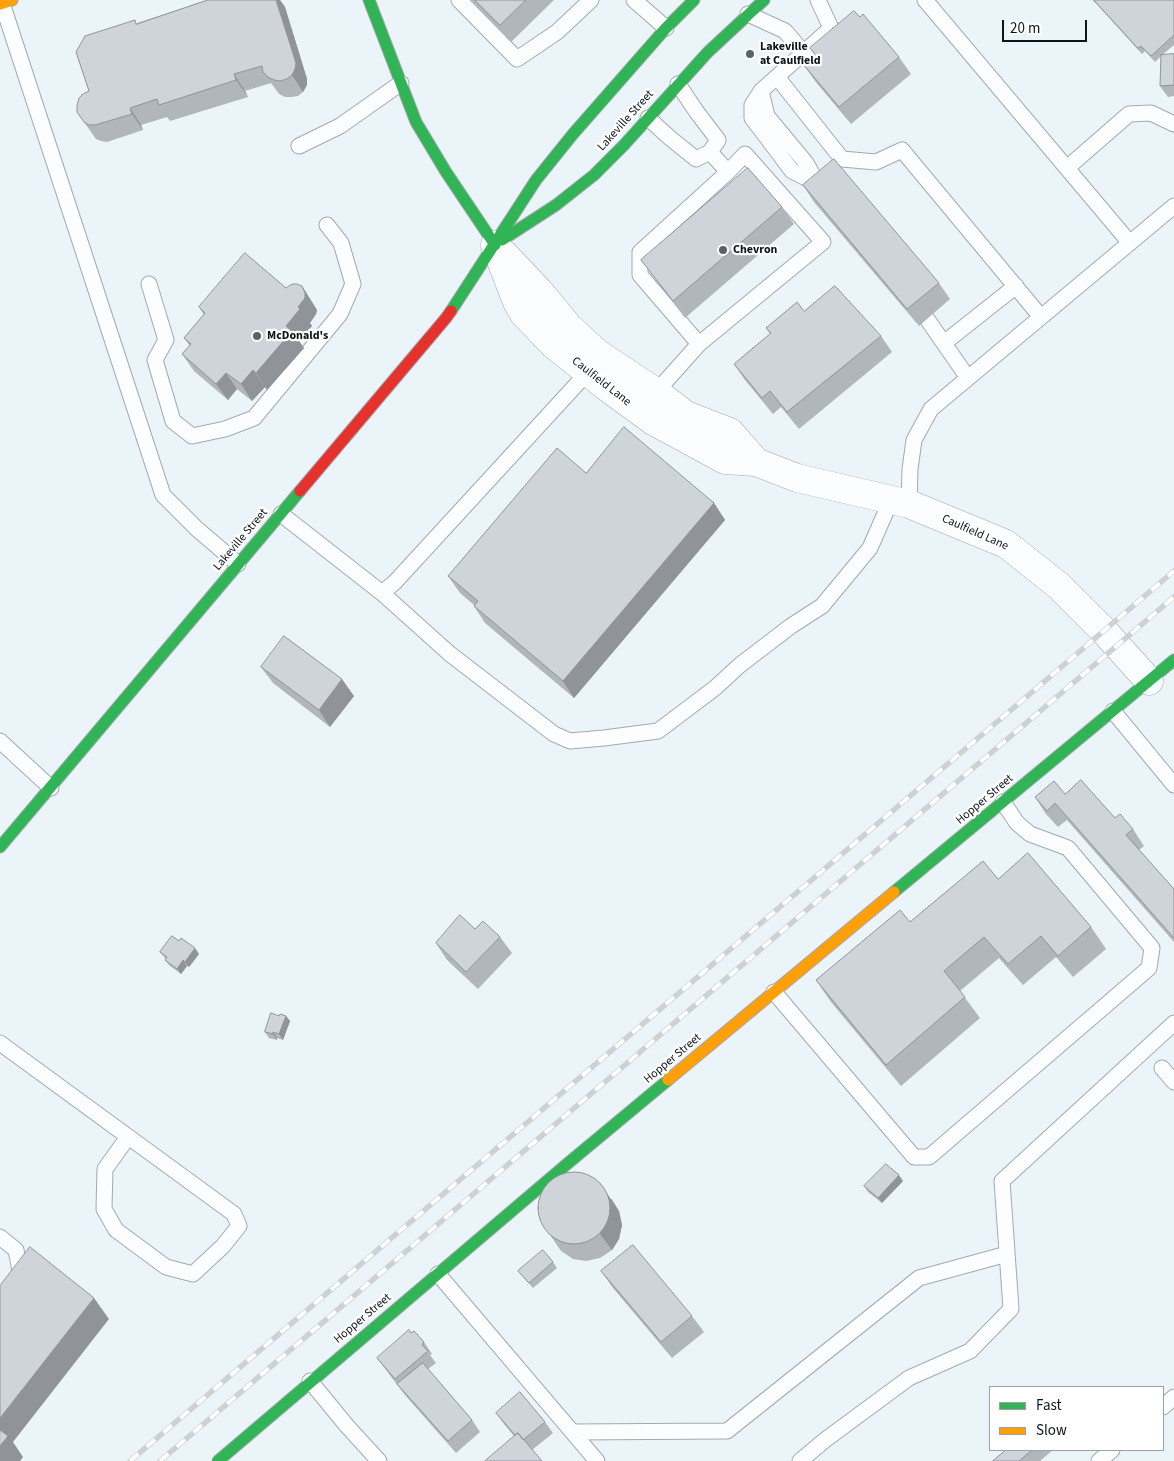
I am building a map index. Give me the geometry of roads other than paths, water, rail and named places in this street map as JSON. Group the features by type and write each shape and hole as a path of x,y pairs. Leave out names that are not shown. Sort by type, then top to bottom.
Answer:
{"main road":[{"name":"Caulfield Lane","path":"369,0 416,122 446,172 495,245"},
{"name":"Lakeville Street","path":"0,847 446,318 536,180 666,28 694,0"},
{"name":"Lakeville Street","path":"495,245 570,196 605,165 678,84 764,0"},
{"name":"Hopper Street","path":"218,1461 774,992 1174,660"}],"street":[{"name":"Caulfield Lane","path":"495,245 517,302 524,314 553,344 653,421 725,460 756,462 797,478 900,502 1006,544 1059,586 1104,631 1149,682"},
{"name":"Caulfield Lane","path":"495,245 539,291 568,326 597,353 656,392 686,415 730,432 756,462"}],"lane":[{"path":"460,0 517,59 557,32 591,0"},
{"path":"634,0 666,28"},
{"path":"818,0 831,28 761,91 767,116 806,163 822,188"},
{"path":"926,0 1130,243"},
{"path":"4,2 164,495 197,529 238,564"},
{"path":"748,14 785,31 803,52"},
{"path":"776,77 842,160 876,162 902,150 1040,317"},
{"path":"299,146 340,126 401,83"},
{"path":"648,118 696,159 710,152 718,140 678,84"},
{"path":"1067,168 1129,114 1151,113 1174,124"},
{"path":"710,152 728,172"},
{"path":"656,392 699,344 823,242 745,154 728,172 640,252 640,275 699,344"},
{"path":"281,514 382,593 450,654 554,734 570,741 658,730 715,688 740,665 822,606 870,548 900,502 910,469 914,440 930,409 1174,206"},
{"path":"149,284 166,340 155,360 173,421 192,436 225,429 254,418 340,314 353,284 341,243 327,225"},
{"path":"944,343 1016,286"},
{"path":"927,319 968,378"},
{"path":"382,593 395,582 588,372"},
{"path":"1113,711 1174,785"},
{"path":"0,740 51,788"},
{"path":"774,992 914,1157 929,1157 1148,968 1152,948 1068,848 1030,834 1017,823 1004,802"},
{"path":"800,1461 825,1440 909,1378 970,1351 1011,1309 1002,1181 1174,1024"},
{"path":"0,1043 234,1214 239,1226 223,1246 193,1274 166,1267 116,1230 104,1209 105,1169 128,1137"},
{"path":"1162,1068 1174,1082"},
{"path":"0,1237 16,1250 22,1281 0,1312"},
{"path":"573,1432 727,1431 919,1278 1007,1254"},
{"path":"438,1274 597,1461"},
{"path":"310,1382 379,1461"},
{"path":"1164,1406 1174,1397"},
{"path":"1099,1461 1111,1451"}],"railway":[{"path":"130,1461 1174,571"},
{"path":"160,1461 1174,597"}],"place":[{"name":"Lakeville at Caulfield","path":"750,54"},
{"name":"Chevron","path":"723,250"},
{"name":"McDonald's","path":"257,336"}]}
